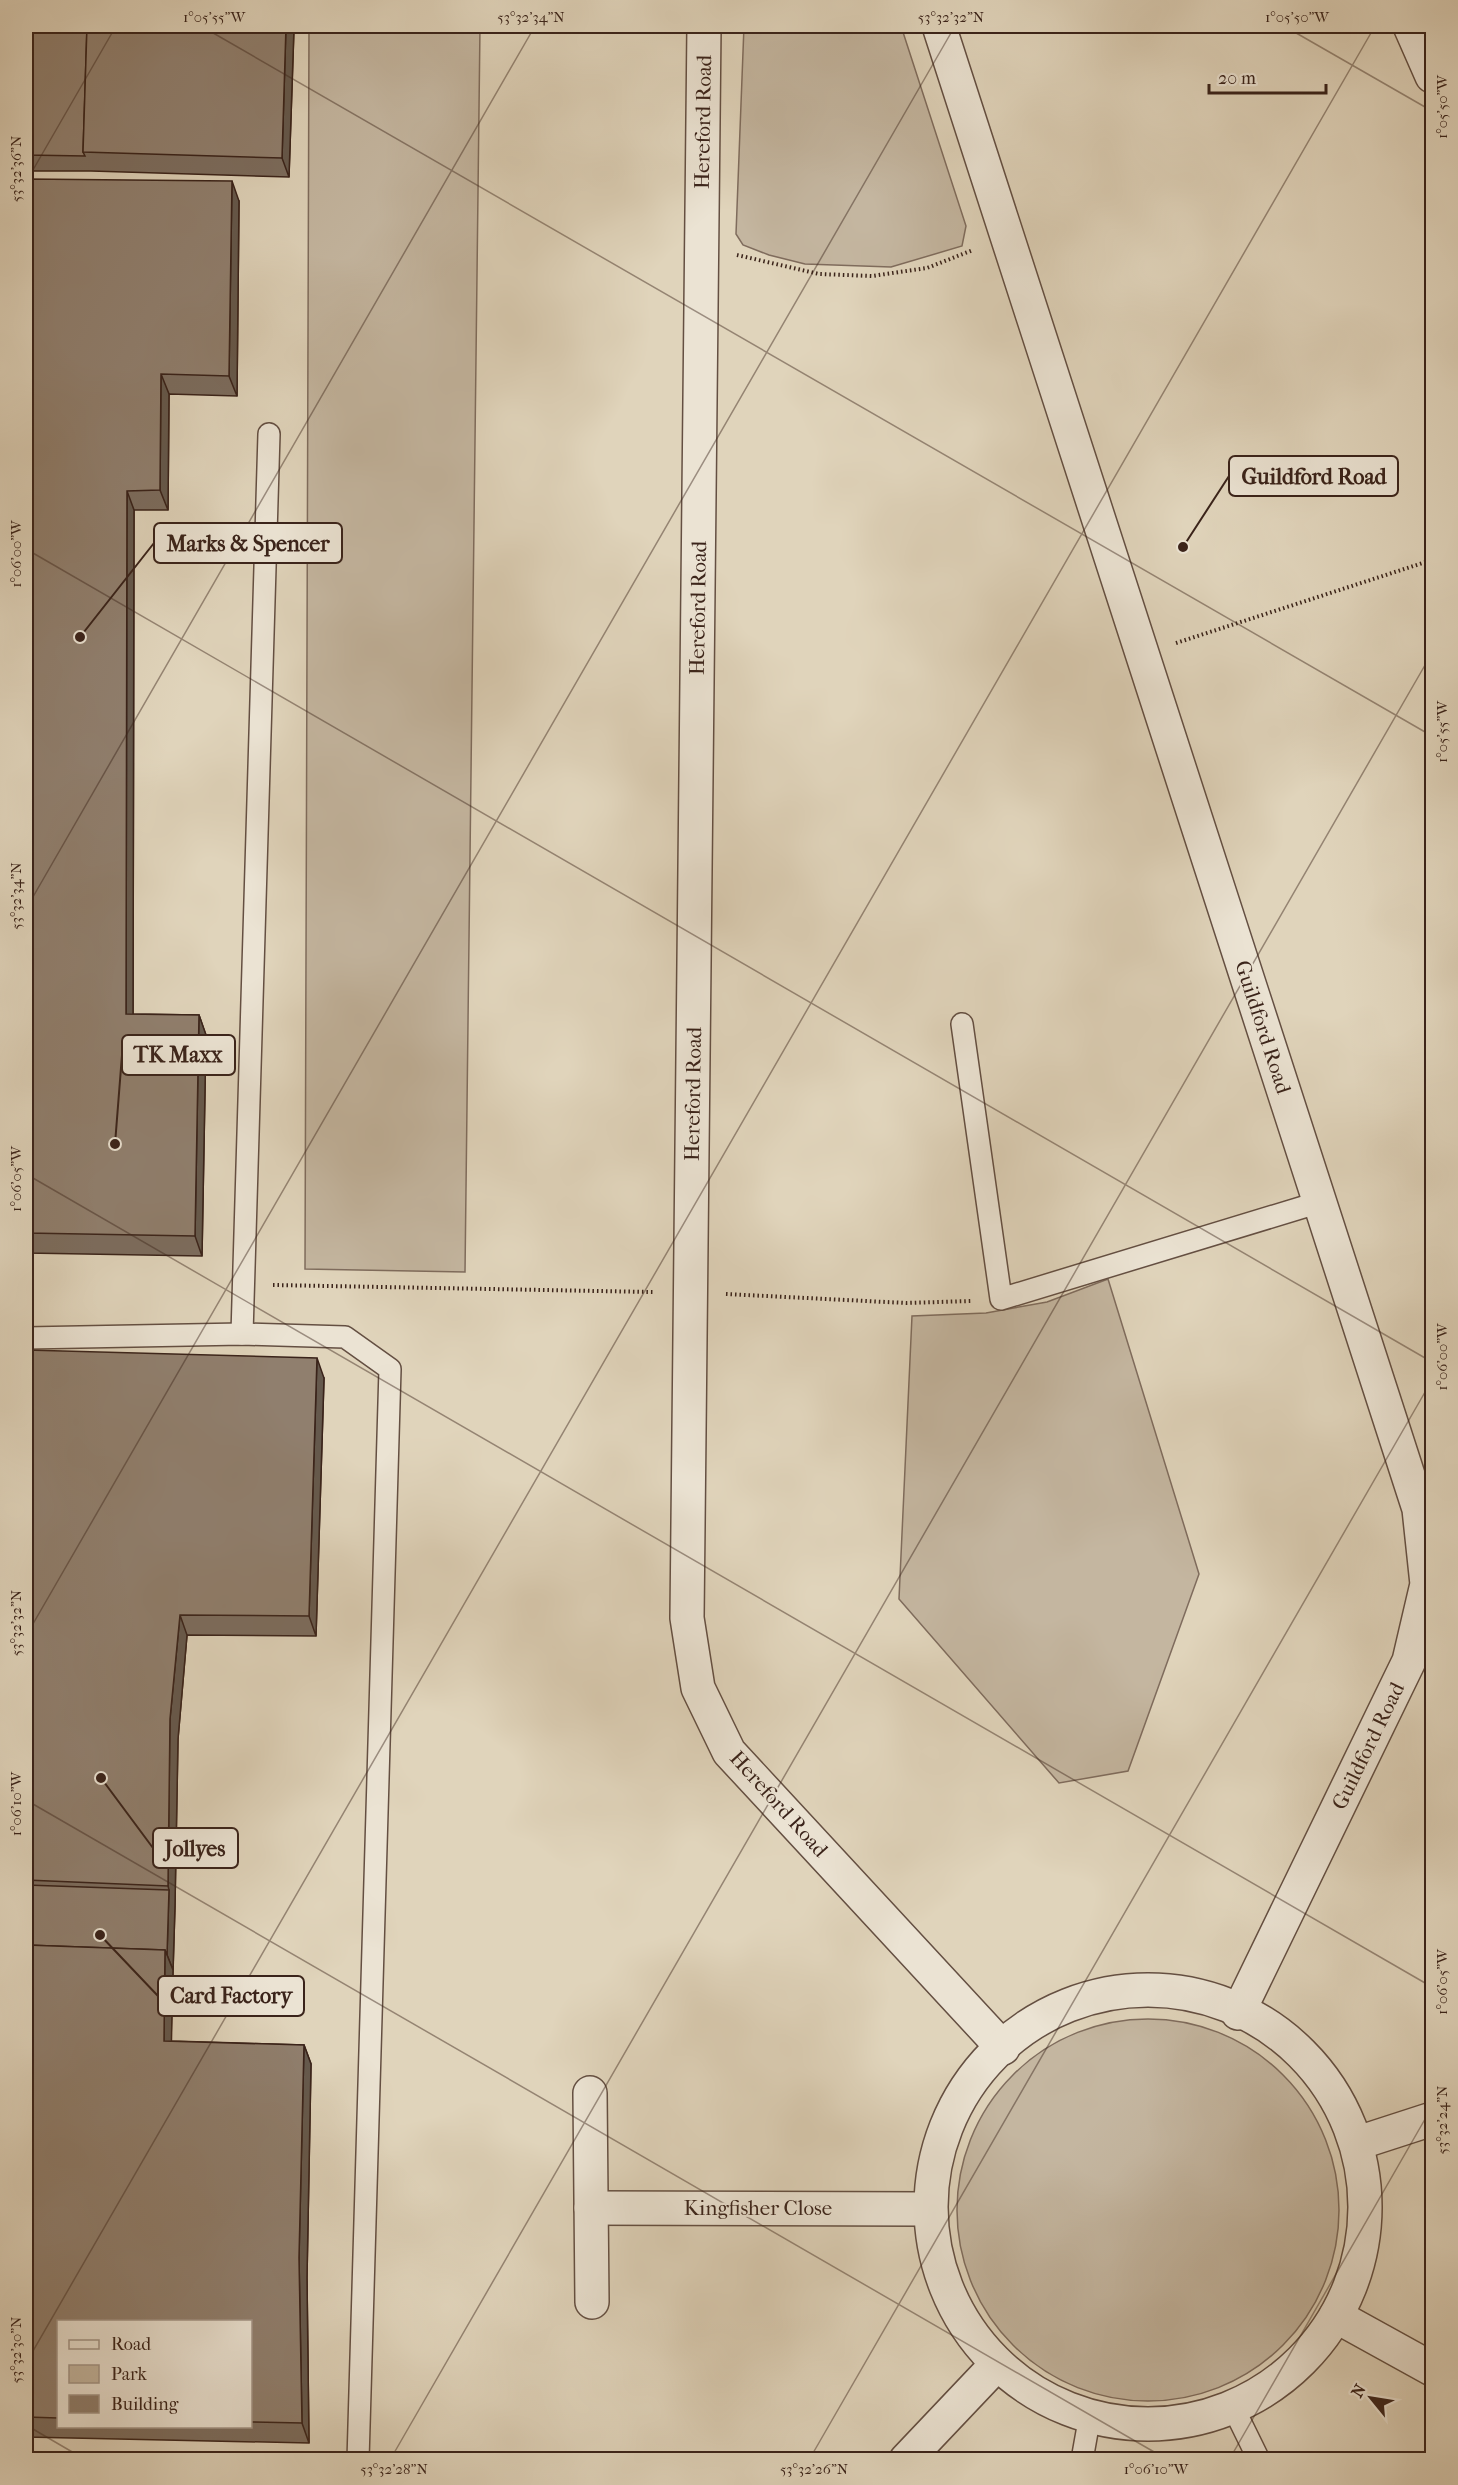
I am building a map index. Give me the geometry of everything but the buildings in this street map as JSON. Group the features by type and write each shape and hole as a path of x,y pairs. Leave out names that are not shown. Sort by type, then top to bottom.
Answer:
{"street":[{"name":"Hereford Road","path":"704,26 687,1618 698,1688 729,1752 1003,2048"},
{"name":"Guildford Road","path":"939,26 1419,1509 1427,1584 1409,1661 1238,2013"},
{"path":"1410,26 1432,76"},
{"path":"1124,1988 1179,1991 1238,2013 1276,2034 1310,2064 1345,2109 1358,2143 1367,2203 1361,2265 1336,2316 1313,2345 1280,2377 1222,2411 1160,2426 1106,2420 1054,2404 998,2364 953,2311 932,2249 925,2209 942,2139 967,2087 1003,2048 1063,2004 1124,1988"},
{"path":"590,2093 592,2302"},
{"path":"1358,2143 1432,2119"},
{"name":"Kingfisher Close","path":"591,2208 925,2209"},
{"path":"1336,2316 1432,2370"},
{"path":"906,2460 998,2364"}],"lane":[{"path":"242,1334 269,434"},
{"path":"962,1024 1001,1299 1320,1202"},
{"path":"26,1338 242,1334 345,1337 390,1369 358,2460"},
{"path":"1232,2405 1259,2460"},
{"path":"1082,2460 1090,2415"}],"path":[{"path":"702,246 819,274 872,276 927,268 1008,236"},
{"path":"1143,654 1432,560"},
{"path":"244,1284 691,1293 906,1303 1001,1299"}],"green space":[{"path":"309,26 480,26 465,1272 305,1269"},
{"path":"744,26 901,26 966,226 962,246 891,267 805,264 769,255 743,245 736,234"},
{"path":"1108,1279 1199,1574 1128,1771 1059,1783 899,1599 912,1316 986,1313 1047,1302"},
{"path":"1148,2019 1185,2023 1221,2033 1254,2051 1283,2075 1307,2104 1325,2137 1335,2173 1339,2210 1335,2247 1325,2283 1307,2316 1283,2345 1254,2369 1221,2387 1185,2397 1148,2401 1111,2397 1075,2387 1042,2369 1013,2345 989,2316 971,2283 961,2247 957,2210 961,2173 971,2137 989,2104 1013,2075 1042,2051 1075,2033 1111,2023"}],"place":[{"name":"Guildford Road","path":"1183,547"},
{"name":"Marks & Spencer","path":"80,637"},
{"name":"TK Maxx","path":"115,1144"},
{"name":"Jollyes","path":"101,1778"},
{"name":"Card Factory","path":"100,1935"}]}
